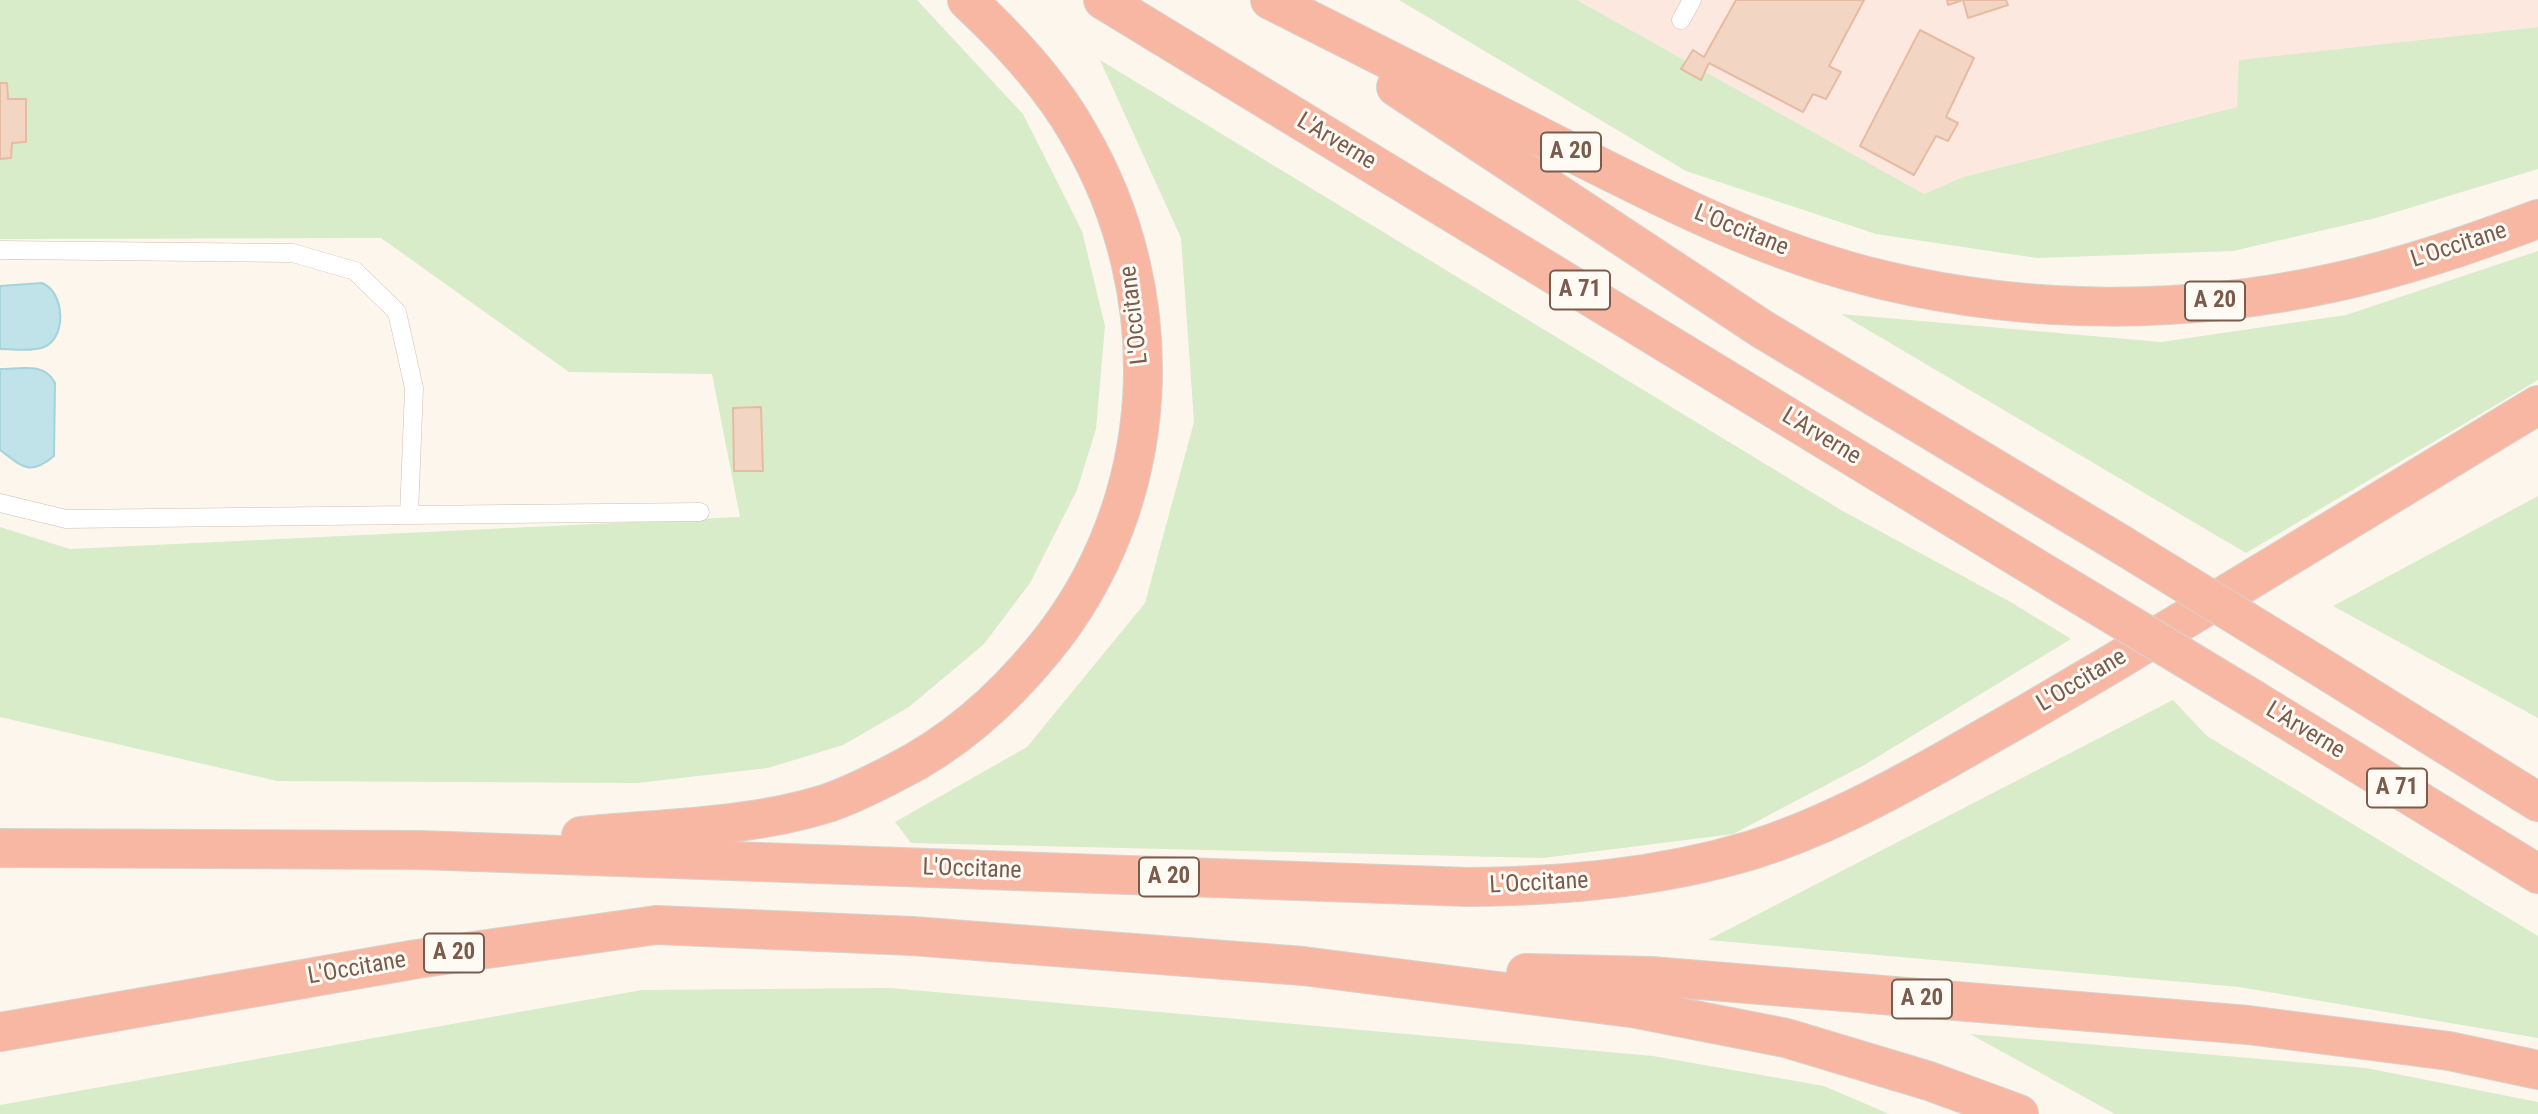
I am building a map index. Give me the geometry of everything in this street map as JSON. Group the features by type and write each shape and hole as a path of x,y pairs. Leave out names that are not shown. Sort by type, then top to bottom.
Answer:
{"highway":[{"name":"L'Occitane","path":"419,850 757,820 829,802 899,771 961,732 1019,680 1063,626 1100,565 1130,478 1142,419 1144,341 1133,271 1111,202 1079,134 1040,78 988,19 967,0"},
{"name":"L'Arverne","path":"1103,0 2538,874"},
{"name":"A 71","path":"1265,0 1762,329 2122,545 2538,802"},
{"name":"L'Occitane","path":"1270,0 1662,198 1737,232 1808,258 1882,280 1960,294 2035,303 2107,307 2182,304 2263,296 2334,283 2407,264 2538,219"},
{"name":"L'Occitane","path":"0,848 419,850 1468,887 1534,886 1641,876 1697,865 1754,849 1850,811 1902,785 2025,716 2538,405"},
{"name":"L'Occitane","path":"0,1032 417,959 656,925 912,936 1303,967 1638,1009 1786,1038 1929,1081 2019,1114"},
{"name":"L'Occitane","path":"1303,967 1651,976 2220,1023 2449,1051 2538,1070"}],"lane":[{"path":"1681,20 1692,0"},
{"path":"0,250 293,253 355,271 397,312 400,324 414,388 409,515"},
{"path":"0,503 66,519 700,512"}],"shaded area":[{"path":"1577,0 2538,0 2538,27 2240,60 2237,107 1963,177 1924,194"}],"green space":[{"path":"0,0 917,0 1023,114 1082,231 1105,326 1096,429 1077,490 1030,583 984,644 909,707 843,745 768,768 637,783 277,781 0,717 0,527 70,549 740,517 712,374 569,372 381,238 0,239"},
{"path":"1399,0 1577,0 1924,194 1963,177 2237,107 2239,60 2538,27 2538,169 2376,218 2233,251 2037,258 1876,234 1686,171"},
{"path":"1100,60 1841,510 2014,604 2071,639 1866,764 1733,834 1543,858 911,843 895,822 1027,747 1145,603 1194,422 1181,238"},
{"path":"2538,251 2538,380 2246,553 1841,314 2161,342 2346,315"},
{"path":"2538,496 2538,718 2333,606"},
{"path":"2173,700 2207,736 2538,936 2538,1038 2239,987 1708,940"},
{"path":"890,988 1653,1056 1824,1086 1889,1114 0,1114 0,1105 642,990"},
{"path":"1970,1034 2366,1068 2538,1102 2538,1114 2115,1114"}],"water":[{"path":"42,283 50,288 59,305 60,325 57,334 51,342 39,349 0,349 0,286"},
{"path":"0,369 39,369 51,376 55,383 54,456 38,466 26,467 0,450"}],"building":[{"path":"1736,0 1864,0 1829,66 1841,72 1826,99 1813,94 1803,112 1709,63 1701,80 1681,69 1693,50 1704,57"},
{"path":"1947,0 1963,0 1948,5"},
{"path":"1963,0 2006,0 2008,5 1968,18"},
{"path":"1920,30 1974,58 1946,117 1958,123 1948,141 1936,136 1914,175 1860,146"},
{"path":"0,83 7,83 8,99 26,99 26,142 12,143 11,158 0,159"},
{"path":"761,407 763,471 734,471 733,408"}]}
